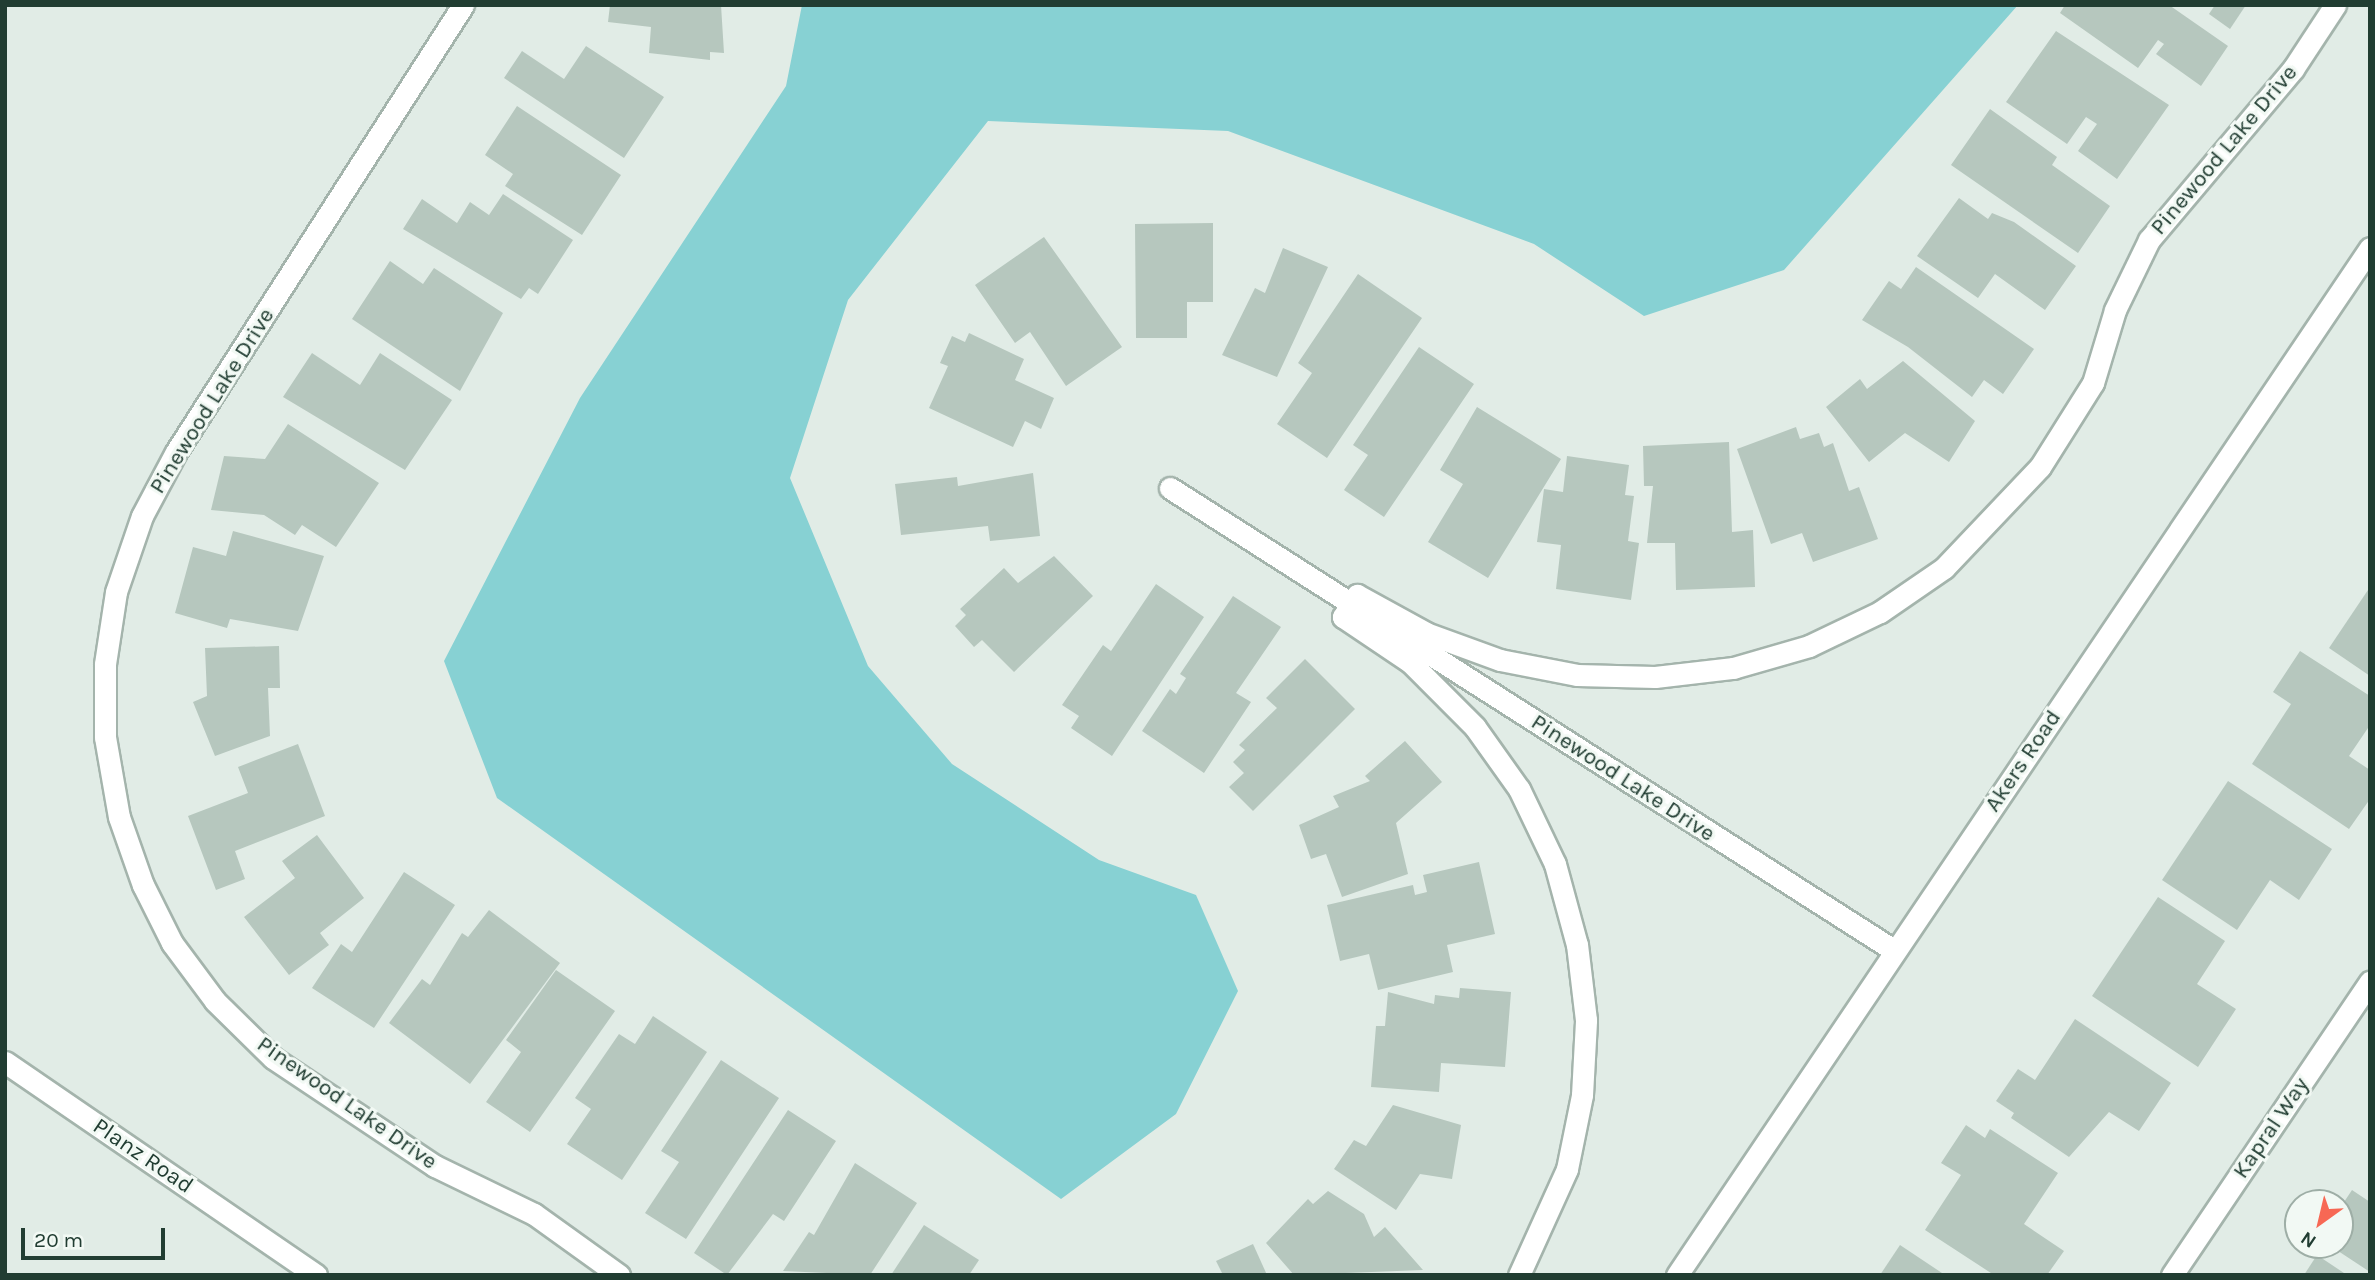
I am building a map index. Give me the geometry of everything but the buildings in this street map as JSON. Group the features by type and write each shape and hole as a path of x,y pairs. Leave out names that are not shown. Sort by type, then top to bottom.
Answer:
{"street":[{"name":"Pinewood Lake Drive","path":"463,5 176,452 142,516 116,592 105,664 105,737 119,817 143,885 172,943 215,1001 273,1058 435,1166 534,1214 619,1275"},
{"name":"Pinewood Lake Drive","path":"1351,604 1357,595 1426,633 1500,660 1577,675 1655,677 1733,668 1809,646 1880,612 1953,561 2040,467 2093,383 2115,310 2149,240 2293,69 2335,5"},
{"name":"Akers Road","path":"1677,1275 2370,248"},
{"name":"Pinewood Lake Drive","path":"1170,488 1895,951"},
{"path":"1351,604 1343,617 1410,662 1475,727 1519,789 1555,864 1577,945 1586,1020 1582,1095 1567,1169 1519,1275"},
{"name":"Kapral Way","path":"2172,1275 2370,982"},
{"name":"Planz Road","path":"5,1062 316,1275"}],"water":[{"path":"802,5 2018,5 1784,270 1644,316 1534,244 1228,131 988,121 848,300 790,478 868,666 952,764 1099,860 1196,895 1238,991 1176,1114 1061,1199 497,798 444,661 580,398 786,86"}]}
